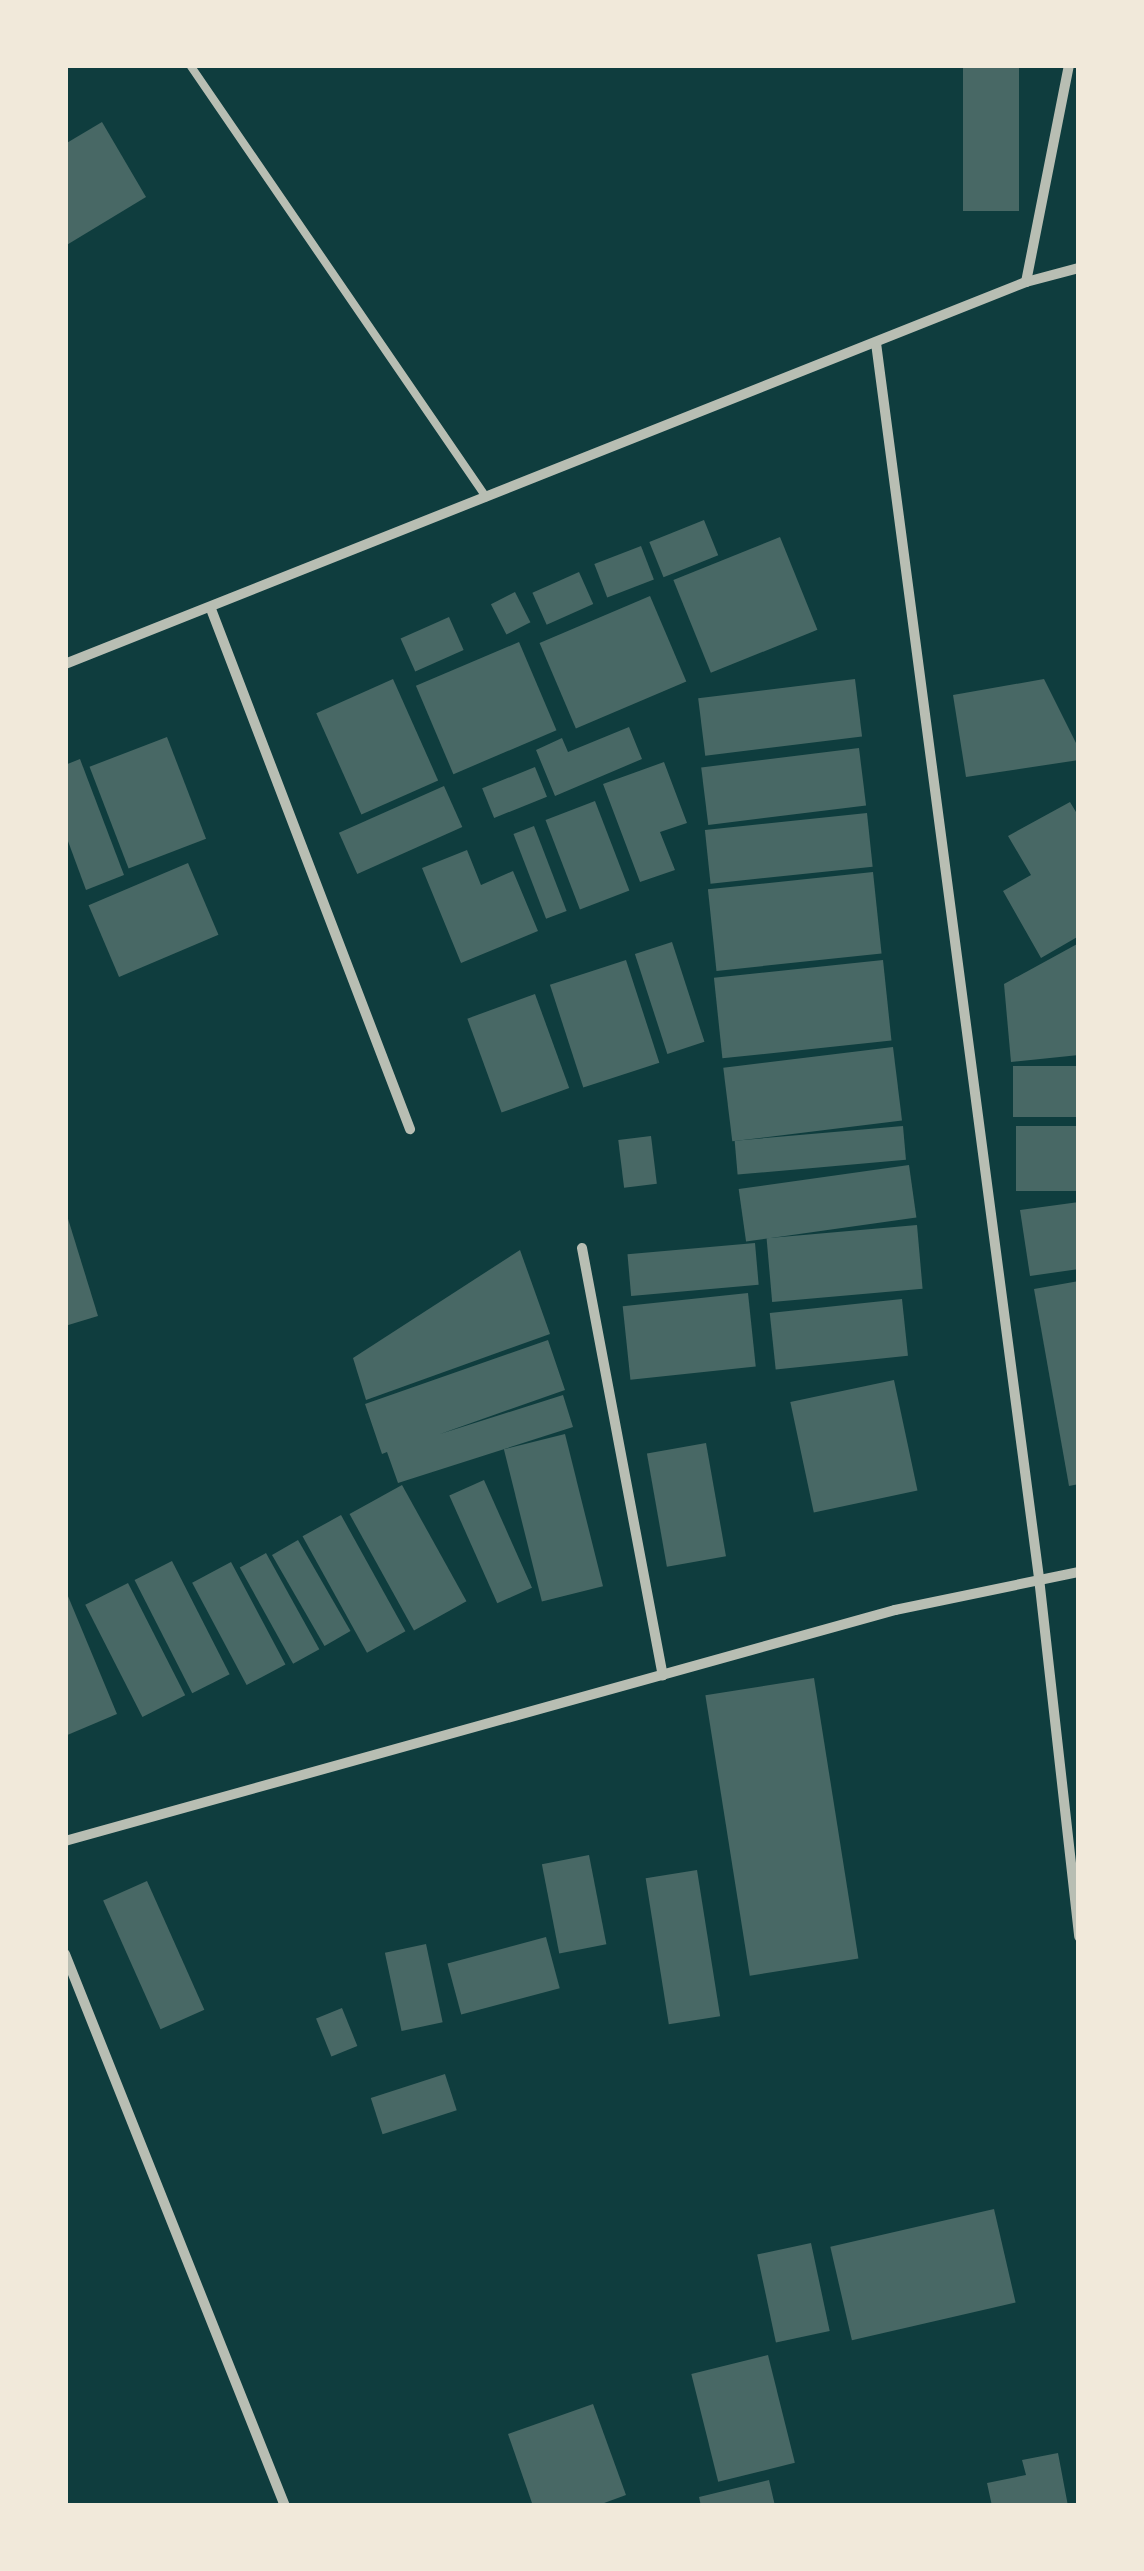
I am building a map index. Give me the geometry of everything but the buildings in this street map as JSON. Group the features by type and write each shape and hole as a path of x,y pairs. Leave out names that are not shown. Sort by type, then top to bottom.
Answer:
{"street":[{"path":"1026,282 1069,65"},
{"path":"65,664 1026,282 1079,268"},
{"path":"876,342 1039,1578 1079,1937"},
{"path":"210,609 410,1130"},
{"path":"582,1248 663,1675"},
{"path":"65,1842 894,1610 1079,1572"},
{"path":"65,1954 285,2506"}],"lane":[{"path":"190,65 486,497"}]}
